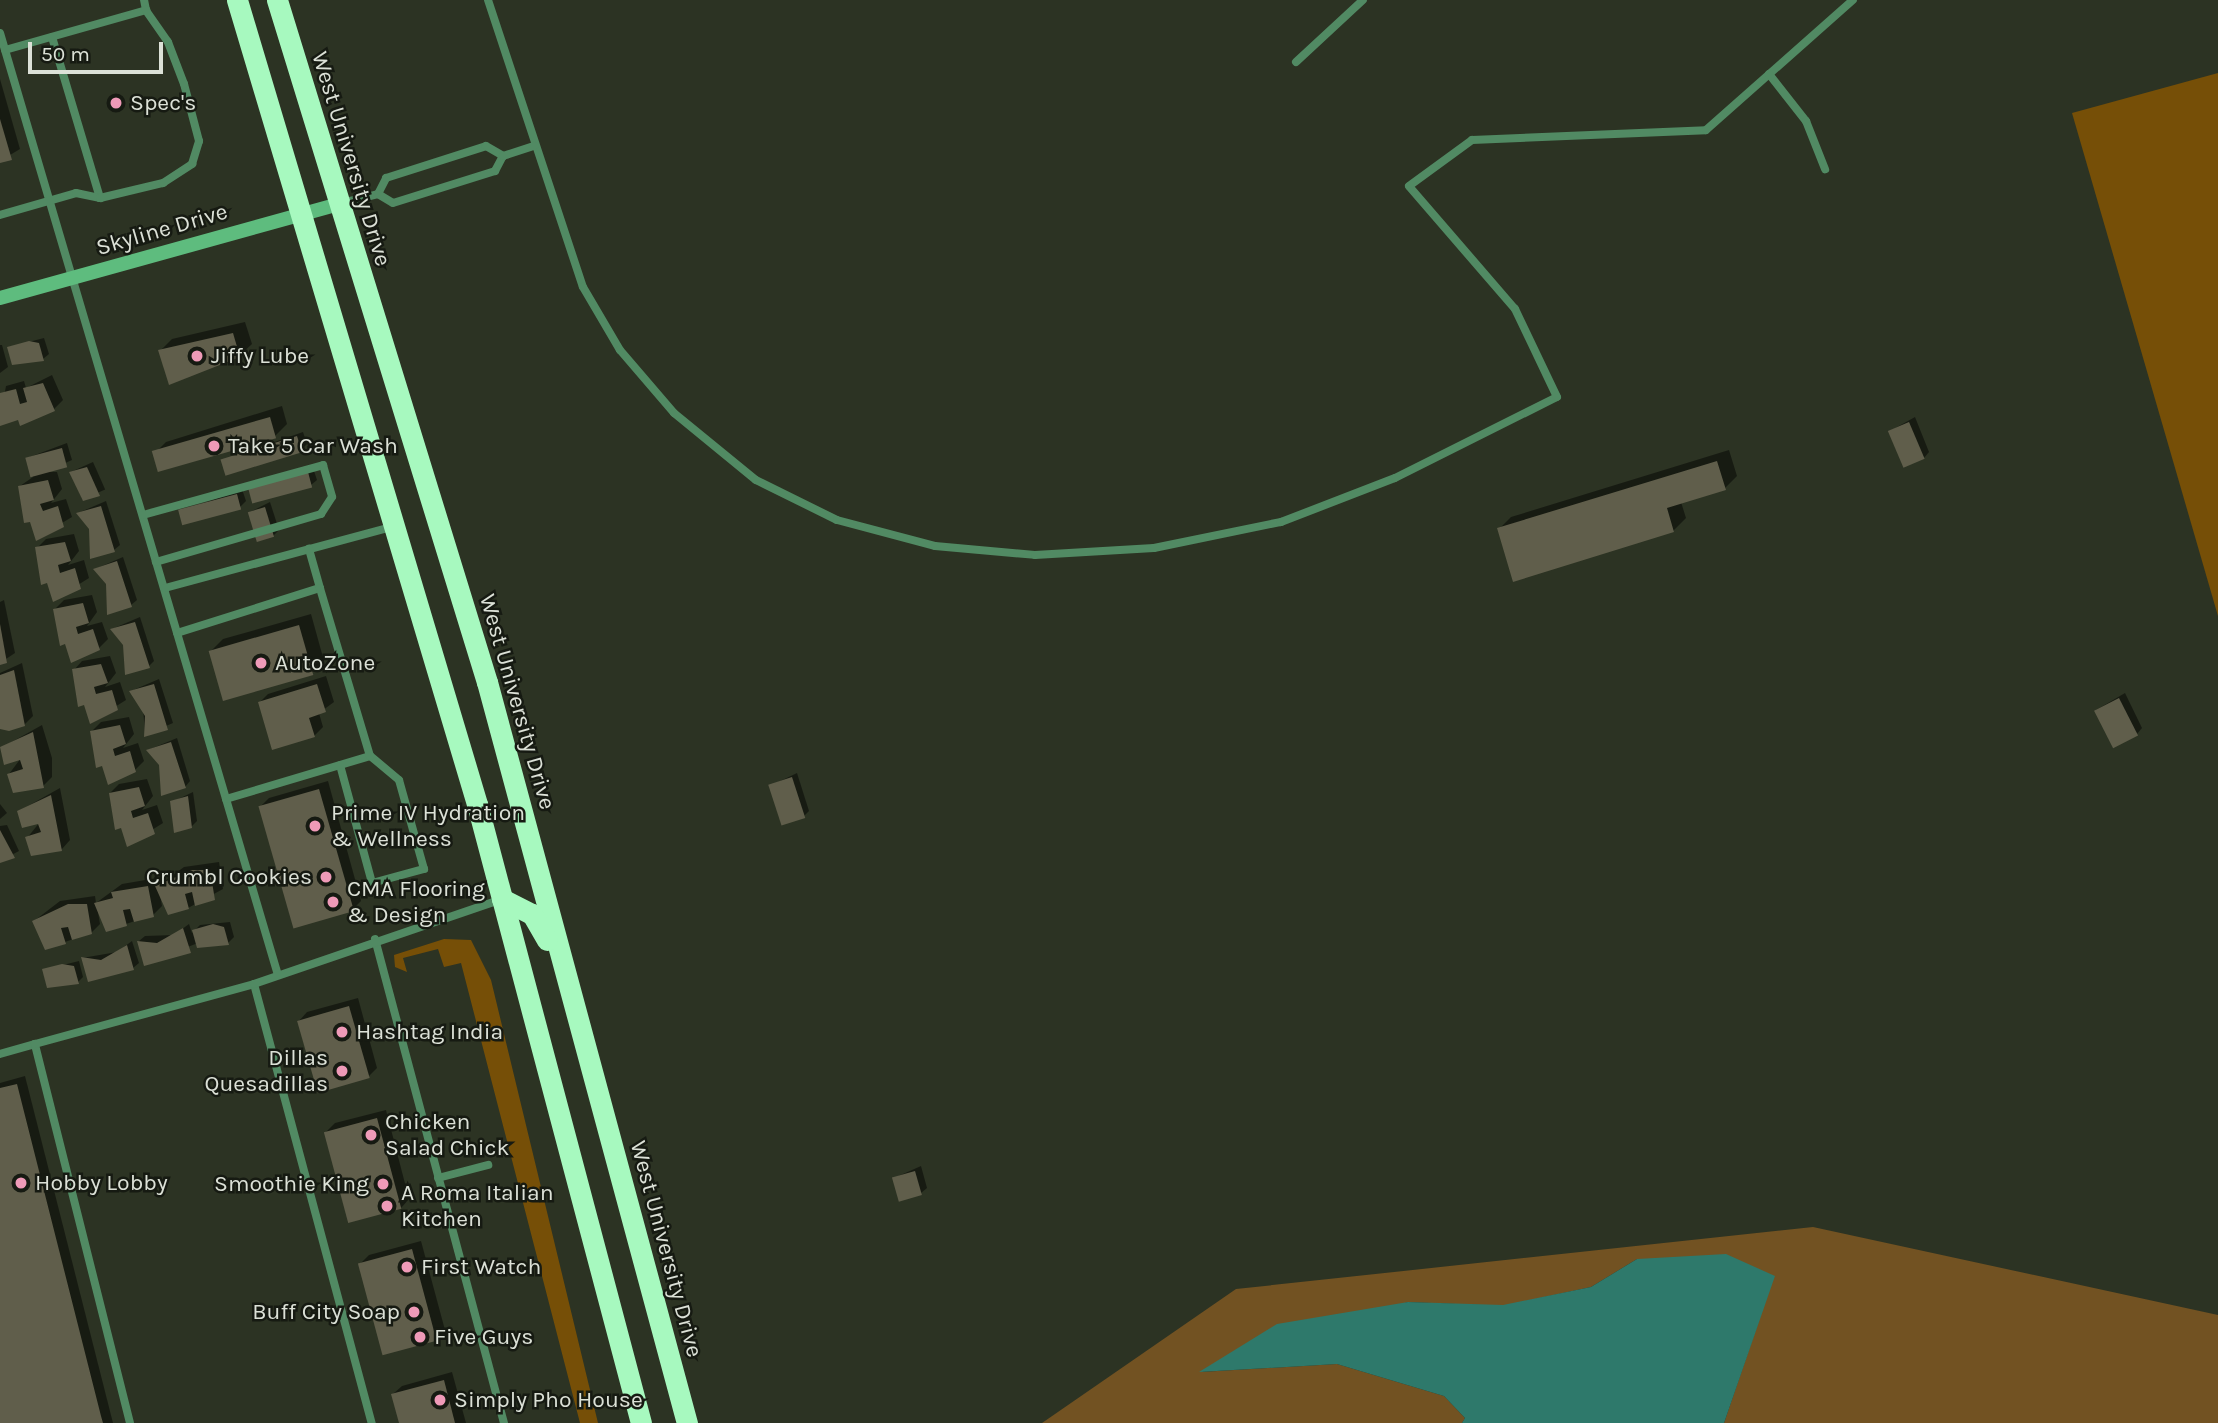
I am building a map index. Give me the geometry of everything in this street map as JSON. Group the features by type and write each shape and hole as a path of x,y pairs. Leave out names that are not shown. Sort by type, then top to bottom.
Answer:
{"highway":[{"path":"237,0 502,899 640,1423"},
{"name":"West University Drive","path":"277,0 336,205 486,682 687,1423"},
{"path":"502,899 541,887"},
{"path":"502,899 543,925 598,1134 613,1156"}],"street":[{"name":"Skyline Drive","path":"0,298 336,205"}],"lane":[{"path":"0,215 76,193 100,198 163,183 192,164 199,141 168,42 146,10 144,0"},
{"path":"488,0 569,254 605,328 645,382 721,455 814,511 886,536 981,552 1095,554 1188,543 1294,518 1395,478 1557,397 1515,309 1409,186 1472,139 1706,130 1853,0"},
{"path":"1296,62 1363,0"},
{"path":"5,50 146,10"},
{"path":"0,33 278,975"},
{"path":"52,37 100,198"},
{"path":"1769,74 1806,121 1825,169"},
{"path":"378,194 386,178 486,146 503,156"},
{"path":"336,205 378,194 393,203 495,171 503,156 534,146"},
{"path":"143,515 323,465 332,497 321,514 156,562"},
{"path":"164,589 394,526"},
{"path":"309,549 370,756 398,780 424,869 372,883 340,765"},
{"path":"177,633 320,588"},
{"path":"226,799 370,756"},
{"path":"0,1054 254,984 375,939 502,899"},
{"path":"375,939 503,1423"},
{"path":"254,984 370,1418 379,1423"},
{"path":"35,1044 130,1423"},
{"path":"438,1178 488,1165"}],"shaded area":[{"path":"2218,73 2218,616 2072,113"},
{"path":"444,939 471,940 491,980 598,1423 580,1423 461,963 444,967 438,949 403,958 407,972 395,967 394,955"},
{"path":"1813,1227 2218,1315 2218,1423 1724,1423 1774,1276 1637,1259 1591,1287 1503,1306 1408,1302 1201,1372 1337,1364 1444,1396 1465,1418 1462,1423 1042,1423 1236,1289"}],"water":[{"path":"1726,1254 1775,1276 1724,1423 1462,1423 1465,1418 1444,1396 1337,1364 1199,1372 1277,1324 1408,1302 1503,1305 1591,1287 1637,1259"}],"building":[{"path":"0,119 12,160 0,163"},
{"path":"233,333 240,357 169,385 158,350"},
{"path":"29,341 39,343 44,361 12,365 7,347"},
{"path":"43,383 55,411 20,426 18,420 0,426 0,393 16,389 20,404 27,402 23,388"},
{"name":"Take 5 Car Wash","path":"270,417 276,438 158,472 152,451"},
{"path":"1909,422 1925,459 1903,468 1888,431"},
{"path":"297,436 302,452 225,476 220,459"},
{"path":"62,448 67,467 30,477 25,458"},
{"path":"1717,461 1726,490 1667,508 1674,532 1513,582 1497,528"},
{"path":"87,467 100,496 83,501 69,472"},
{"path":"308,472 312,487 252,504 248,488"},
{"path":"48,480 54,500 40,504 43,511 58,506 64,527 36,541 30,522 24,523 18,486"},
{"path":"237,494 241,509 182,525 178,510"},
{"path":"101,506 115,552 90,559 89,529 76,513"},
{"path":"265,507 274,537 257,542 248,512"},
{"path":"65,542 71,561 58,565 60,573 75,568 81,589 53,602 47,583 41,585 35,547"},
{"path":"117,561 132,607 107,615 106,584 93,569"},
{"path":"83,603 89,623 76,627 78,634 93,629 100,650 71,663 65,644 60,646 53,609"},
{"path":"135,622 150,668 125,675 123,645 110,629"},
{"path":"0,624 7,663 0,665"},
{"name":"AutoZone","path":"299,625 313,675 223,701 209,651"},
{"path":"101,664 108,683 94,687 96,694 112,690 118,710 90,724 84,705 78,707 72,669"},
{"path":"14,670 25,726 9,731 0,729 0,675"},
{"path":"154,684 168,730 144,737 145,716 129,691"},
{"path":"317,684 326,712 309,718 315,737 272,750 258,702"},
{"path":"2119,698 2138,735 2113,748 2094,711"},
{"path":"120,725 126,744 113,749 115,756 130,751 136,772 108,785 102,766 96,768 90,731"},
{"path":"33,732 44,788 13,793 7,774 23,769 20,760 4,765 0,747"},
{"path":"171,742 186,788 161,796 159,765 146,750"},
{"path":"792,777 805,818 782,826 768,785"},
{"path":"139,787 145,806 131,811 133,818 148,813 155,834 127,847 121,828 115,830 109,793"},
{"path":"319,789 354,911 293,928 258,806"},
{"path":"51,795 62,851 31,856 25,837 41,832 38,824 22,828 17,811"},
{"path":"188,796 192,828 174,833 170,801"},
{"path":"0,830 15,858 0,863"},
{"path":"192,870 210,870 215,900 195,906 192,892 185,894 189,909 168,915 155,886"},
{"path":"148,886 154,917 134,922 130,909 123,910 127,926 106,932 94,903 113,898 111,892"},
{"path":"68,904 87,904 92,934 72,940 68,927 61,928 66,944 45,950 32,921"},
{"path":"213,924 224,927 229,945 197,948 192,930"},
{"path":"183,928 191,953 144,966 137,941 157,943"},
{"path":"127,945 134,970 88,982 81,957 101,960"},
{"path":"62,964 74,966 79,984 47,988 42,969"},
{"path":"349,1006 370,1078 318,1093 297,1021"},
{"path":"17,1084 103,1423 0,1423 0,1088"},
{"path":"377,1118 401,1209 348,1223 324,1132"},
{"path":"915,1171 922,1195 899,1202 892,1178"},
{"path":"412,1249 437,1341 382,1355 358,1263"},
{"path":"444,1380 455,1423 399,1423 391,1394"}],"place":[{"name":"Spec's","path":"116,103"},
{"name":"Jiffy Lube","path":"197,356"},
{"name":"Take 5 Car Wash","path":"214,446"},
{"name":"AutoZone","path":"261,663"},
{"name":"Prime IV Hydration & Wellness","path":"315,826"},
{"name":"Crumbl Cookies","path":"326,877"},
{"name":"CMA Flooring & Design","path":"333,902"},
{"name":"Hashtag India","path":"342,1032"},
{"name":"Dillas Quesadillas","path":"342,1071"},
{"name":"Chicken Salad Chick","path":"371,1135"},
{"name":"Hobby Lobby","path":"21,1183"},
{"name":"Smoothie King","path":"383,1184"},
{"name":"A Roma Italian Kitchen","path":"387,1206"},
{"name":"First Watch","path":"407,1267"},
{"name":"Buff City Soap","path":"414,1312"},
{"name":"Five Guys","path":"420,1337"},
{"name":"Simply Pho House","path":"440,1400"}]}
